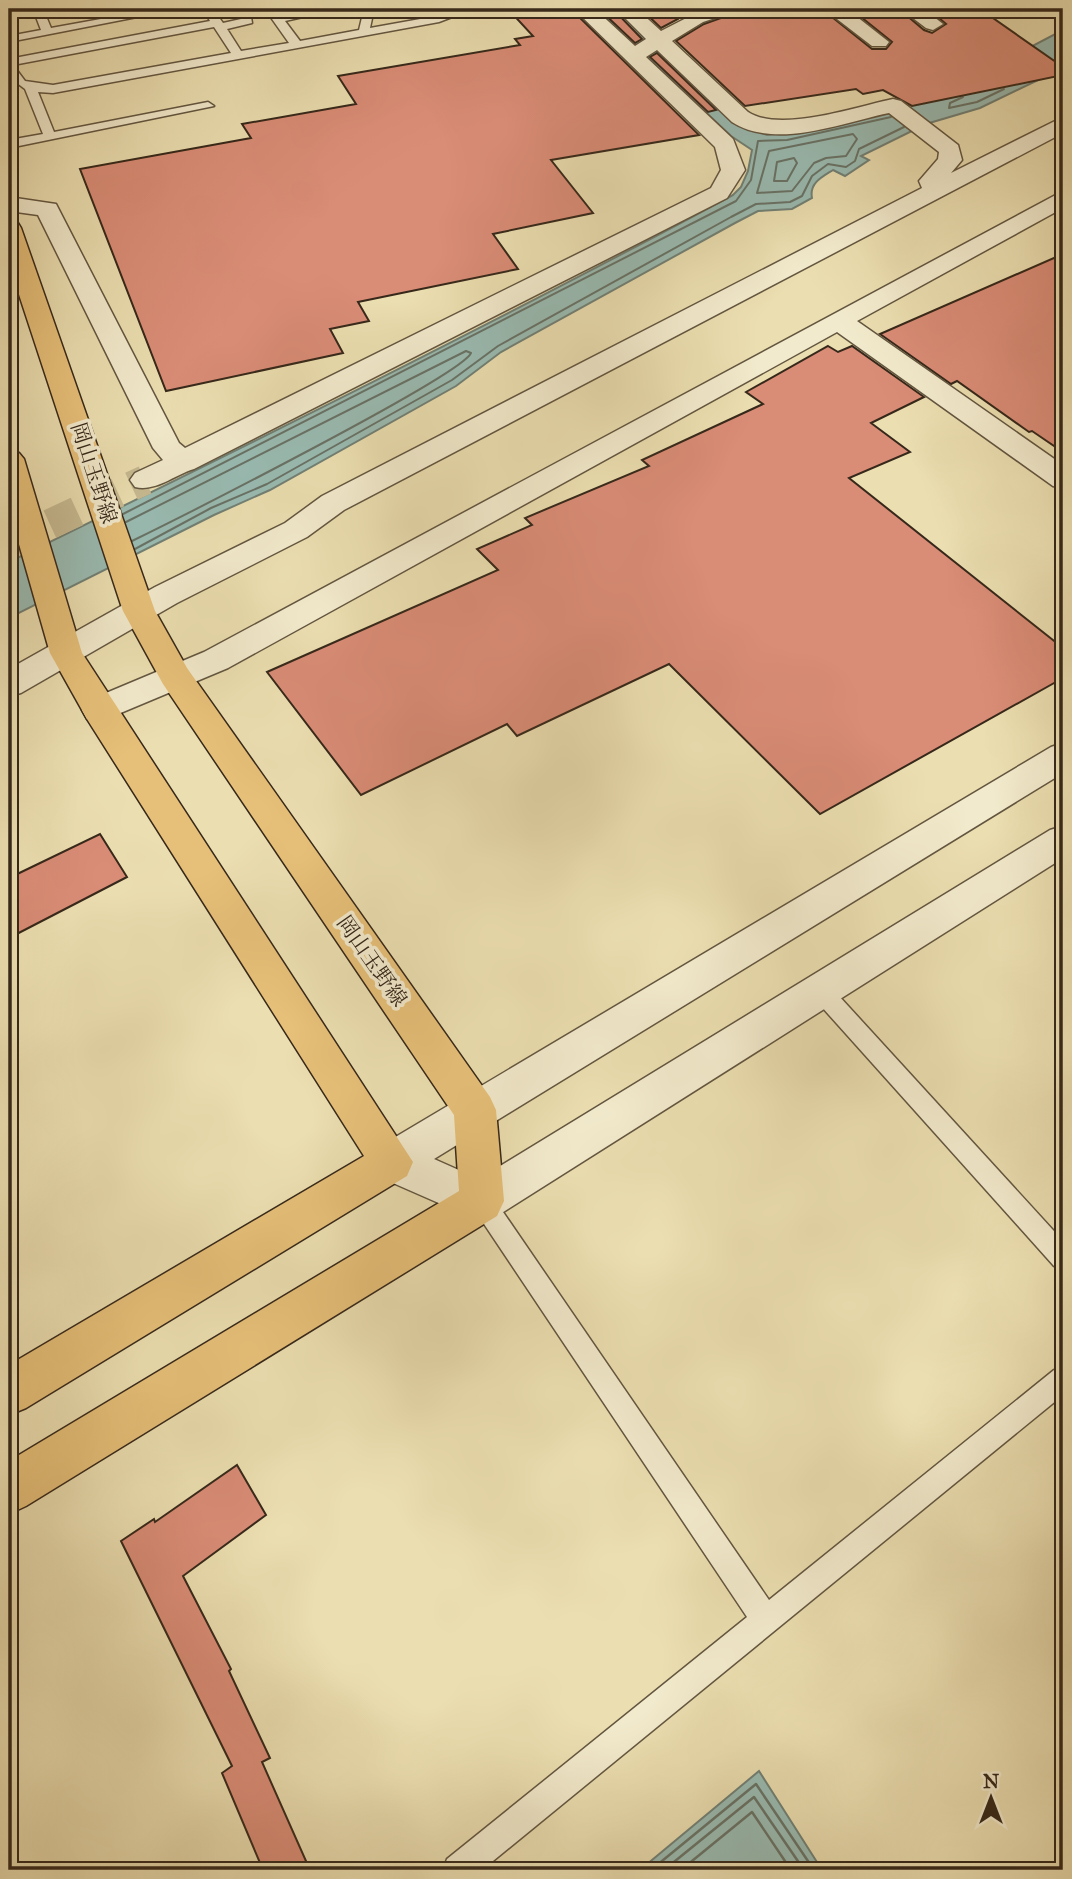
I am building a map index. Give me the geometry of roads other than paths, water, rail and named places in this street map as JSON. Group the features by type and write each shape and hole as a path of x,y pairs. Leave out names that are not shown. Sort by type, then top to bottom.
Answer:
{"main road":[{"name":"岡山玉野線","path":"9,228 139,611 175,676 475,1110"},
{"path":"9,459 66,653 99,710 392,1162 9,1391"},
{"path":"9,1489 482,1201 475,1110"}],"street":[{"path":"584,9 646,47 754,126 784,128 895,107 950,150 950,160 931,181 935,189"},
{"path":"145,480 184,463 719,193 732,178 734,163 725,144 646,47 626,9"},
{"path":"646,47 696,18 723,9"},
{"path":"834,9 879,42"},
{"path":"911,9 933,24"},
{"path":"9,684 139,611 296,530 333,503 1063,124"},
{"path":"99,710 216,660 1063,198"},
{"path":"9,204 47,209 167,448 184,463"},
{"path":"839,321 1063,479"},
{"path":"392,1162 1063,756"},
{"path":"392,1162 482,1201 1063,840"}],"lane":[{"path":"38,9 47,32"},
{"path":"9,39 173,9"},
{"path":"208,9 238,55"},
{"path":"161,45 248,21 245,17 251,9"},
{"path":"296,44 278,19 334,9"},
{"path":"364,31 369,9"},
{"path":"413,9 439,19"},
{"path":"9,67 18,83 31,89 68,87 439,19 468,9"},
{"path":"74,14 75,27"},
{"path":"9,67 120,41 221,28"},
{"path":"120,41 127,55"},
{"path":"9,67 91,57"},
{"path":"31,89 50,136"},
{"path":"9,144 208,106"},
{"path":"820,990 1063,1258"},
{"path":"482,1201 766,1620"},
{"path":"458,1870 1063,1379"}],"water":[{"path":"596,9 622,9 732,116 749,128 767,135 928,101 1063,30 1063,68 980,108 926,124 861,156 869,160 845,176 833,170 814,184 812,198 792,209 758,211 735,223 501,352 456,386 270,490 214,515 9,618 9,562 463,336 644,243 733,195 741,187 748,171 752,150 731,136"},
{"path":"759,1771 822,1870 640,1870"}],"tunnel":[{"path":"9,543 145,480"}]}
